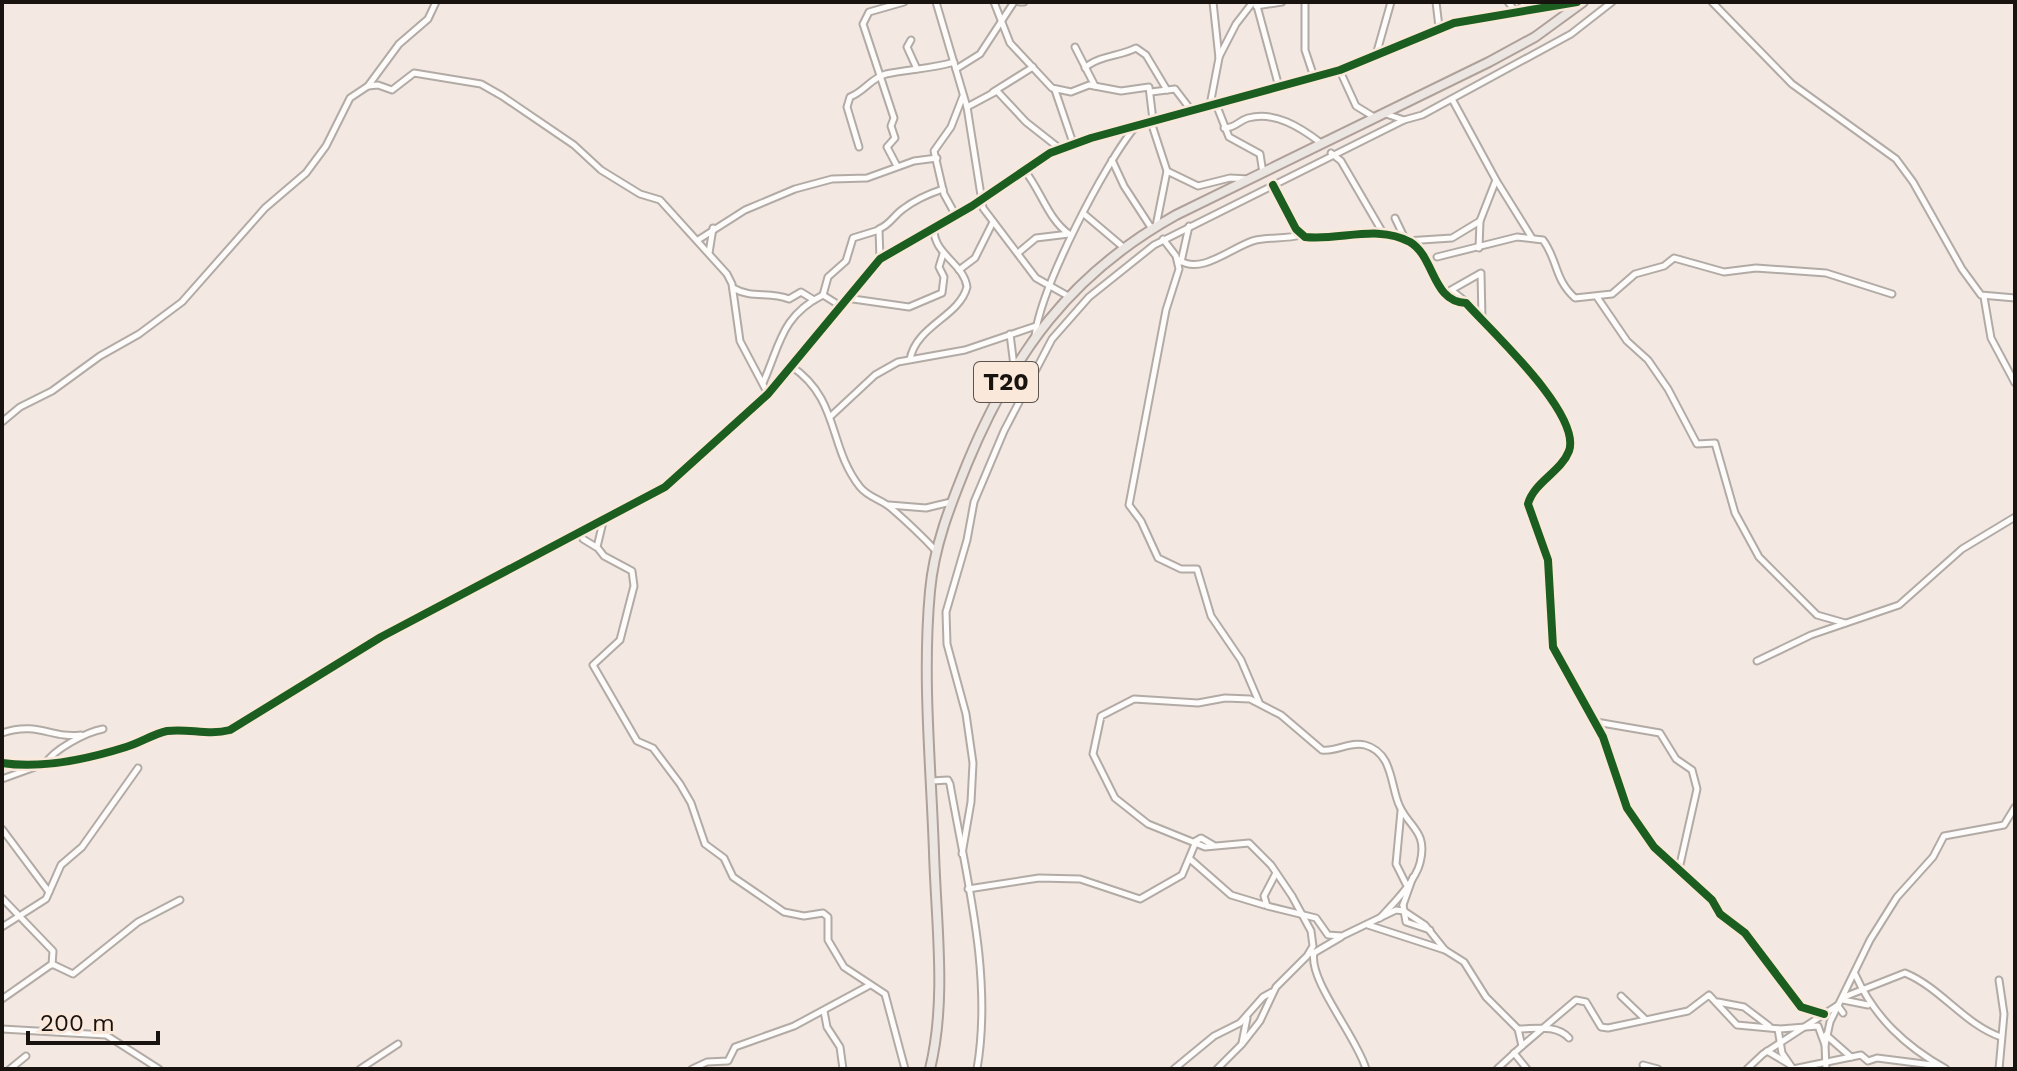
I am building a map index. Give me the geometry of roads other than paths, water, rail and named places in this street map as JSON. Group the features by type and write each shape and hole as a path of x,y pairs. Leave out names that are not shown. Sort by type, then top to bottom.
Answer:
{"main road":[{"name":"T20","path":"930,1069 937,1025 939,978 927,646 936,551 952,502 1014,367 1035,331 1068,296 1123,247 1154,228 1535,37 1583,2"}],"street":[{"path":"2,422 20,407 52,391 100,356 139,334 190,294 265,208 306,173 326,146 350,98 368,86 399,44 428,19 436,2"},
{"path":"897,166 887,147 895,138 891,126 895,121 864,20 869,12 904,2"},
{"path":"936,2 967,107 982,199 993,222 1036,278 1068,296"},
{"path":"994,2 1010,43 1054,89 1073,143"},
{"path":"859,147 847,103 879,77 917,69 955,66 980,54 1019,2"},
{"path":"1213,2 1219,58 1213,104 1224,128 1235,142 1258,152 1263,173"},
{"path":"1219,58 1236,24 1253,4 1282,2"},
{"path":"1305,2 1304,41 1314,77"},
{"path":"1375,56 1391,2"},
{"path":"1436,2 1439,27"},
{"path":"1508,2 1516,12"},
{"path":"1516,12 1527,2"},
{"path":"2,779 44,764 124,748 167,731 206,734 230,730 381,637 665,487 768,394 880,259 982,199 1059,148 1340,70 1439,27 1577,2"},
{"path":"962,854 973,786 972,747 944,626 974,502 1004,431 1061,327 1104,285 1163,239 1331,153 1452,99 1571,34 1612,2"},
{"path":"1712,2 1792,84 1896,159 1923,198 1962,269 1984,297 1991,338 2015,383"},
{"path":"1253,4 1279,87"},
{"path":"911,40 907,47 917,69"},
{"path":"1075,47 1096,87"},
{"path":"1085,68 1094,60 1139,49 1167,90"},
{"path":"967,107 1033,67"},
{"path":"1340,70 1356,106 1404,120"},
{"path":"368,86 378,85 392,90 414,73 481,84 561,136 601,170 640,194 660,200 727,274 733,288 740,341 768,394"},
{"path":"1054,89 1071,92 1096,87 1121,91 1146,87 1151,92 1152,120 1167,171 1154,228"},
{"path":"1151,92 1176,89 1191,110"},
{"path":"992,92 997,91 1007,99 1022,119 1059,148"},
{"path":"955,214 943,189 935,149 951,127 963,95"},
{"path":"1452,99 1532,238"},
{"path":"1224,128 1236,126 1243,119 1268,116 1300,127 1322,143"},
{"path":"831,416 875,375 910,359 965,350 1010,334 1035,331 1049,287 1071,236 1112,159 1136,125"},
{"path":"1331,153 1341,161 1373,213 1374,223 1384,234"},
{"path":"698,240 713,227 795,189 832,179 867,178 897,166 937,158"},
{"path":"1112,159 1126,190 1154,228"},
{"path":"1024,170 1042,193 1055,222 1071,236"},
{"path":"1167,171 1198,186 1230,178 1246,181 1258,192"},
{"path":"1479,248 1480,221 1496,180"},
{"path":"1273,185 1301,235"},
{"path":"763,384 784,327 823,295 828,277 846,261 852,239 893,222 901,210 924,194 943,189"},
{"path":"1084,214 1123,247"},
{"path":"1395,218 1406,241"},
{"path":"1406,241 1452,238 1480,221"},
{"path":"959,270 977,255 993,222"},
{"path":"910,359 912,349 928,327 964,297 967,283 934,239 934,226"},
{"path":"1190,226 1178,276 1167,303 1129,505 1141,521 1158,558 1181,569 1197,569 1211,616 1241,660 1259,702"},
{"path":"709,253 713,227"},
{"path":"878,229 882,245 880,259"},
{"path":"1163,239 1186,264 1209,261 1256,240 1301,235 1315,238 1384,234 1406,241 1421,253 1442,290 1457,303 1466,303"},
{"path":"1018,253 1036,238 1071,236"},
{"path":"1437,257 1517,237 1532,238 1547,245 1558,280 1572,296 1613,294 1636,274 1664,266 1673,258 1724,272 1750,268 1826,273 1892,294"},
{"path":"823,295 842,302 909,307 929,301 942,293 944,277 939,267 944,253"},
{"path":"1482,320 1481,273 1451,290 1482,320 1557,407 1570,438 1566,457 1532,493 1528,507 1548,560 1553,647 1595,722 1627,808 1646,838 1712,900 1720,914 1745,933 1801,1007 1816,1015 1825,1045"},
{"path":"733,288 748,296 774,294 789,299 801,292 814,300"},
{"path":"1597,297 1627,341 1648,360 1670,391 1697,444 1715,443 1735,513 1759,557 1817,615 1845,623"},
{"path":"1984,297 2015,298"},
{"path":"1010,334 1014,367"},
{"path":"791,366 816,389 831,416 854,479 871,498 888,505 926,508 952,502"},
{"path":"888,505 936,551"},
{"path":"1757,661 1845,623 1899,605 1962,549 2015,517"},
{"path":"597,547 604,518"},
{"path":"579,531 583,539 597,547 604,556 627,567 634,578 620,640 593,668 606,683 621,716 637,741 653,748 680,784 691,803 705,844 724,858 736,880 784,912 804,916 825,914 829,921 827,937 840,961 888,999 905,1069"},
{"path":"1194,843 1148,824 1115,798 1093,754 1097,723 1107,712 1129,700 1198,703 1238,698 1259,702 1292,724 1322,750 1360,744 1372,749 1390,771 1401,810 1396,864 1406,884"},
{"path":"1595,722 1660,733 1671,745 1676,759 1693,771 1697,789 1679,869"},
{"path":"2,733 37,727 48,732 81,735"},
{"path":"44,764 49,757 81,735 103,729"},
{"path":"2,763 44,764"},
{"path":"2,927 42,902 61,865 82,847 138,768"},
{"path":"932,781 948,780 950,784 968,889 981,994 977,1069"},
{"path":"1826,1069 1826,1035 1891,905 1933,857 1944,836 2004,825 2015,807"},
{"path":"1401,810 1419,835 1419,866 1403,908"},
{"path":"2,829 49,892"},
{"path":"968,889 1039,878 1080,879 1140,899 1182,875 1194,843 1201,838 1215,845 1245,841 1276,873 1302,913 1313,937 1313,973 1348,1027 1366,1069"},
{"path":"1189,859 1208,879 1231,895 1316,918 1328,935 1342,936"},
{"path":"1267,906 1264,896 1276,873"},
{"path":"1380,918 1413,877"},
{"path":"2,898 53,951 52,964 2,1000"},
{"path":"52,964 73,974 138,922 180,900"},
{"path":"1174,1069 1214,1036 1248,1016 1263,997 1313,953 1403,908"},
{"path":"1403,908 1431,930 1445,950"},
{"path":"1367,925 1445,950 1464,962 1486,997 1518,1029 1522,1046"},
{"path":"1313,937 1313,953"},
{"path":"1855,974 1869,1005 1907,1042 1943,1068"},
{"path":"1747,1069 1816,1015 1824,1014 1862,991 1907,974 1933,986 1946,1001 2001,1037"},
{"path":"1999,980 2004,1012 1999,1069"},
{"path":"692,1069 707,1062 728,1061 735,1047 824,1011 870,985"},
{"path":"1217,1069 1260,1021 1272,992"},
{"path":"1497,1069 1580,1000 1589,1006 1601,1027 1642,1017 1688,1011 1709,995 1737,1025 1778,1029 1805,1025 1821,1028 1851,1057"},
{"path":"1621,996 1642,1017"},
{"path":"1715,1000 1744,1007 1769,1027"},
{"path":"1840,1002 1869,1005"},
{"path":"1840,1002 1843,1013"},
{"path":"824,1011 824,1021 840,1047 843,1069"},
{"path":"1242,1044 1248,1016"},
{"path":"1518,1029 1544,1028 1563,1032 1569,1038"},
{"path":"2,1029 106,1035 159,1069"},
{"path":"1778,1029 1780,1044 1793,1068"},
{"path":"360,1069 398,1044"},
{"path":"1767,1051 1793,1068 1861,1055 1868,1061 1877,1058 1943,1068"},
{"path":"1514,1053 1527,1069"},
{"path":"10,1069 26,1056"},
{"path":"1643,1065 1658,1069"}]}
